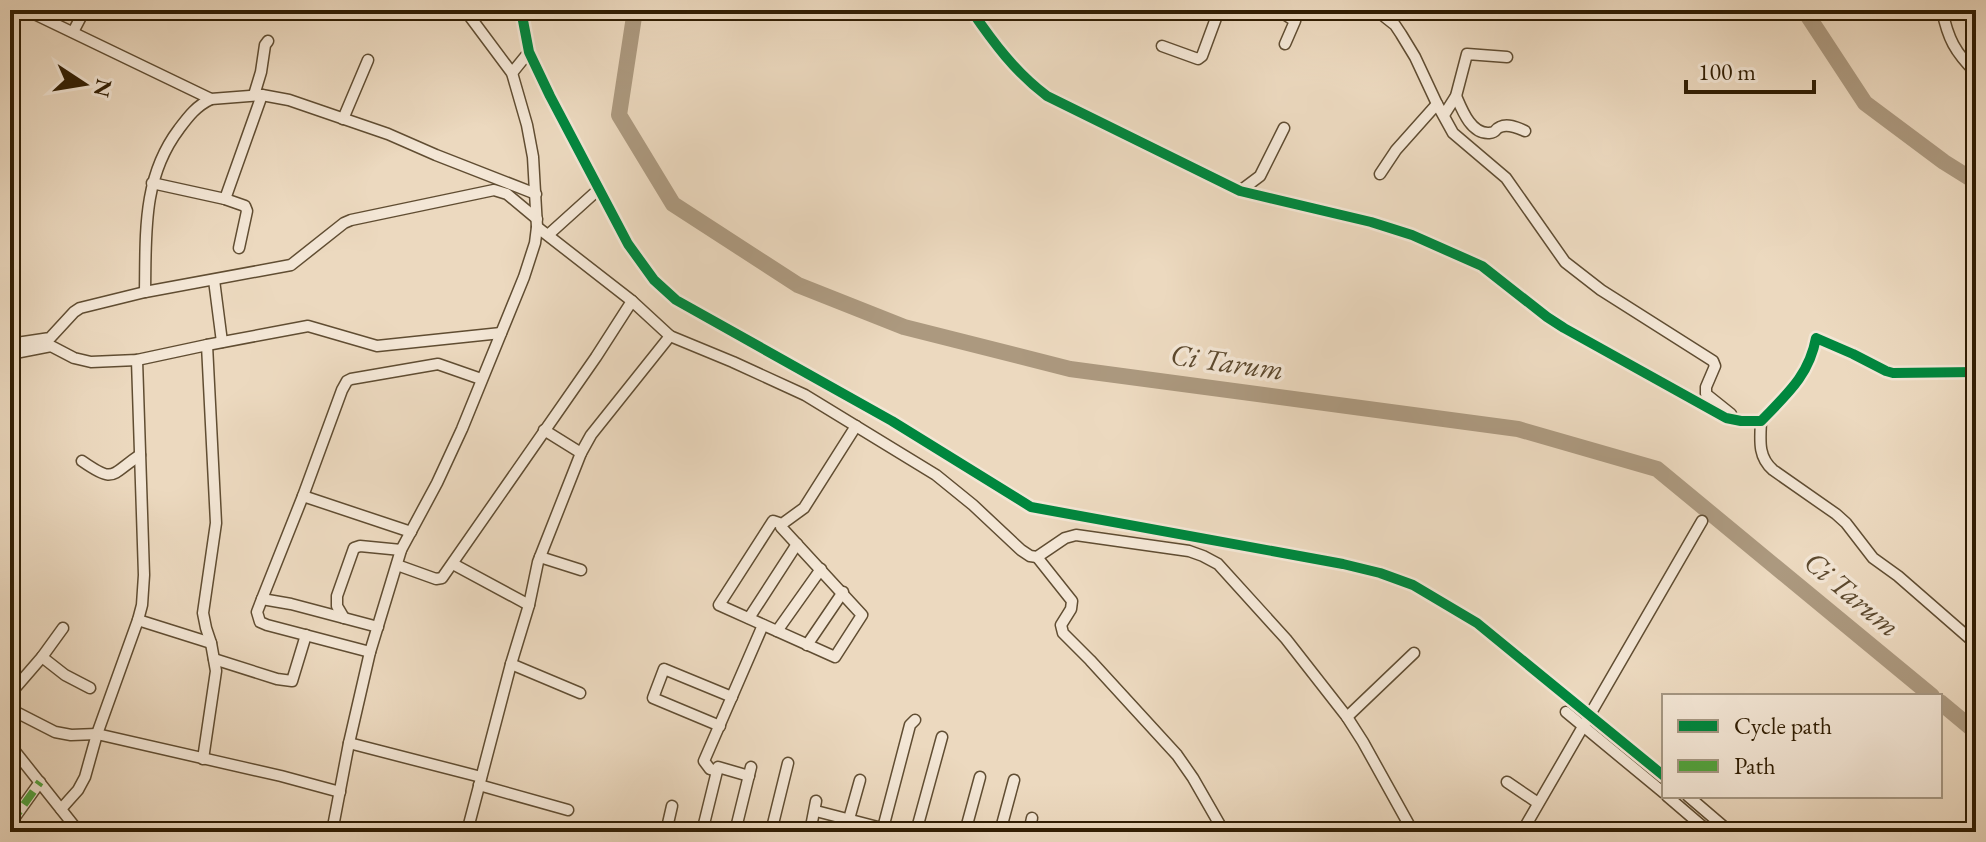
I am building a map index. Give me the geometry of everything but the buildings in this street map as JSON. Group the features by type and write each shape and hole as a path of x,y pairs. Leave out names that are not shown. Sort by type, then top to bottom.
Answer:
{"street":[{"path":"521,10 529,52 599,189 634,254 654,280 676,300 892,421 1037,509 1343,564 1413,585 1477,623 1662,774"},
{"path":"971,10 1006,58 1047,96 1240,191 1371,222 1412,235 1471,260 1564,328 1726,418 1761,421"},
{"path":"1162,46 1198,59 1202,56 1219,10"},
{"path":"1278,10 1295,21 1285,44"},
{"path":"1376,10 1401,34 1453,133 1512,185 1565,262 1601,290 1713,361 1715,366 1706,394 1741,421"},
{"path":"1942,10 1947,34 1959,56 1976,73"},
{"path":"29,11 211,99"},
{"path":"73,32 84,11"},
{"path":"332,832 370,652 401,550 462,429 531,257 537,223 529,133 512,73 468,11"},
{"path":"225,199 258,95 268,41"},
{"path":"512,73 529,52"},
{"path":"1444,115 1456,96 1467,54 1507,57"},
{"path":"343,119 368,60"},
{"path":"145,292 147,220 157,166 171,139 194,111 211,99 258,95 289,100 388,134 536,194"},
{"path":"1456,96 1464,115 1479,130 1488,133 1502,125 1509,125 1525,131"},
{"path":"1380,174 1396,150 1437,104"},
{"path":"1240,191 1263,173 1284,128"},
{"path":"152,183 245,206 247,209 239,248"},
{"path":"548,235 599,189"},
{"path":"10,354 50,342 80,308 145,292 291,265 351,220 500,191 670,336 793,389 856,426 936,475 1030,556 1037,557 1065,538 1076,535 1189,551 1211,559 1286,639 1347,717 1413,832"},
{"path":"214,280 222,342"},
{"path":"397,565 439,579 453,564 632,301"},
{"path":"10,344 50,342 80,360 98,363 137,360 308,326 377,346 501,333"},
{"path":"467,832 540,557 581,453 591,435 670,336"},
{"path":"1976,372 1893,373 1816,338 1808,367 1761,421 1760,439 1762,455 1773,470 1836,514 1873,558 1976,644"},
{"path":"203,759 216,671 203,613 216,523 207,345"},
{"path":"61,809 82,784 142,605 144,575 137,360"},
{"path":"370,652 260,622 257,612 342,390 347,381 434,364 481,379"},
{"path":"782,524 804,508 856,426"},
{"path":"544,430 581,453"},
{"path":"82,461 102,475 108,475 140,455"},
{"path":"303,496 411,532"},
{"path":"773,521 782,524 781,527 862,615 835,657 719,605 773,521"},
{"path":"1522,832 1702,521"},
{"path":"749,618 797,544"},
{"path":"344,618 337,606 337,596 354,548 401,550"},
{"path":"540,557 581,570"},
{"path":"1037,557 1072,601 1071,609 1061,625 1063,633 1177,755 1224,832"},
{"path":"453,564 529,605"},
{"path":"777,631 821,569"},
{"path":"807,645 843,592"},
{"path":"262,599 378,627"},
{"path":"138,620 211,643"},
{"path":"717,771 710,769 704,761 763,625"},
{"path":"10,694 63,628"},
{"path":"214,659 292,681 306,635"},
{"path":"1347,717 1414,653"},
{"path":"42,657 65,675 90,688"},
{"path":"511,664 580,693"},
{"path":"720,726 653,698 664,669 732,697"},
{"path":"10,709 55,732 97,734 340,792"},
{"path":"1566,712 1662,792"},
{"path":"883,828 910,725 915,720"},
{"path":"916,832 942,737"},
{"path":"349,743 568,810"},
{"path":"10,745 74,830"},
{"path":"771,832 788,763"},
{"path":"702,832 718,767 750,772 735,832"},
{"path":"965,832 980,777"},
{"path":"849,819 860,780"},
{"path":"1000,832 1014,780"},
{"path":"10,824 40,782"},
{"path":"1507,782 1538,803"},
{"path":"1670,798 1710,832 1717,821"},
{"path":"1690,798 1730,832"},
{"path":"666,832 672,806"},
{"path":"810,832 816,806 897,832"},
{"path":"1029,832 1032,818"}],"waterway":[{"name":"Ci Tarum","path":"635,10 619,115 673,204 798,285 904,327 1070,369 1518,429 1657,469 1930,694"},
{"name":"Ci Tarum","path":"1804,10 1865,103 1976,182"},
{"name":"Ci Tarum","path":"1942,704 1976,732"}],"marked path":[{"path":"10,824 40,782"}],"cycle path":[{"path":"521,10 529,52 628,244 654,280 676,300 892,421 1031,507 1343,564 1413,585 1477,623 1662,774"},
{"path":"971,10 1005,56 1047,96 1240,191 1371,222 1412,235 1482,266 1564,328 1726,418 1761,421 1802,374 1816,338 1893,373 1976,372"}]}
